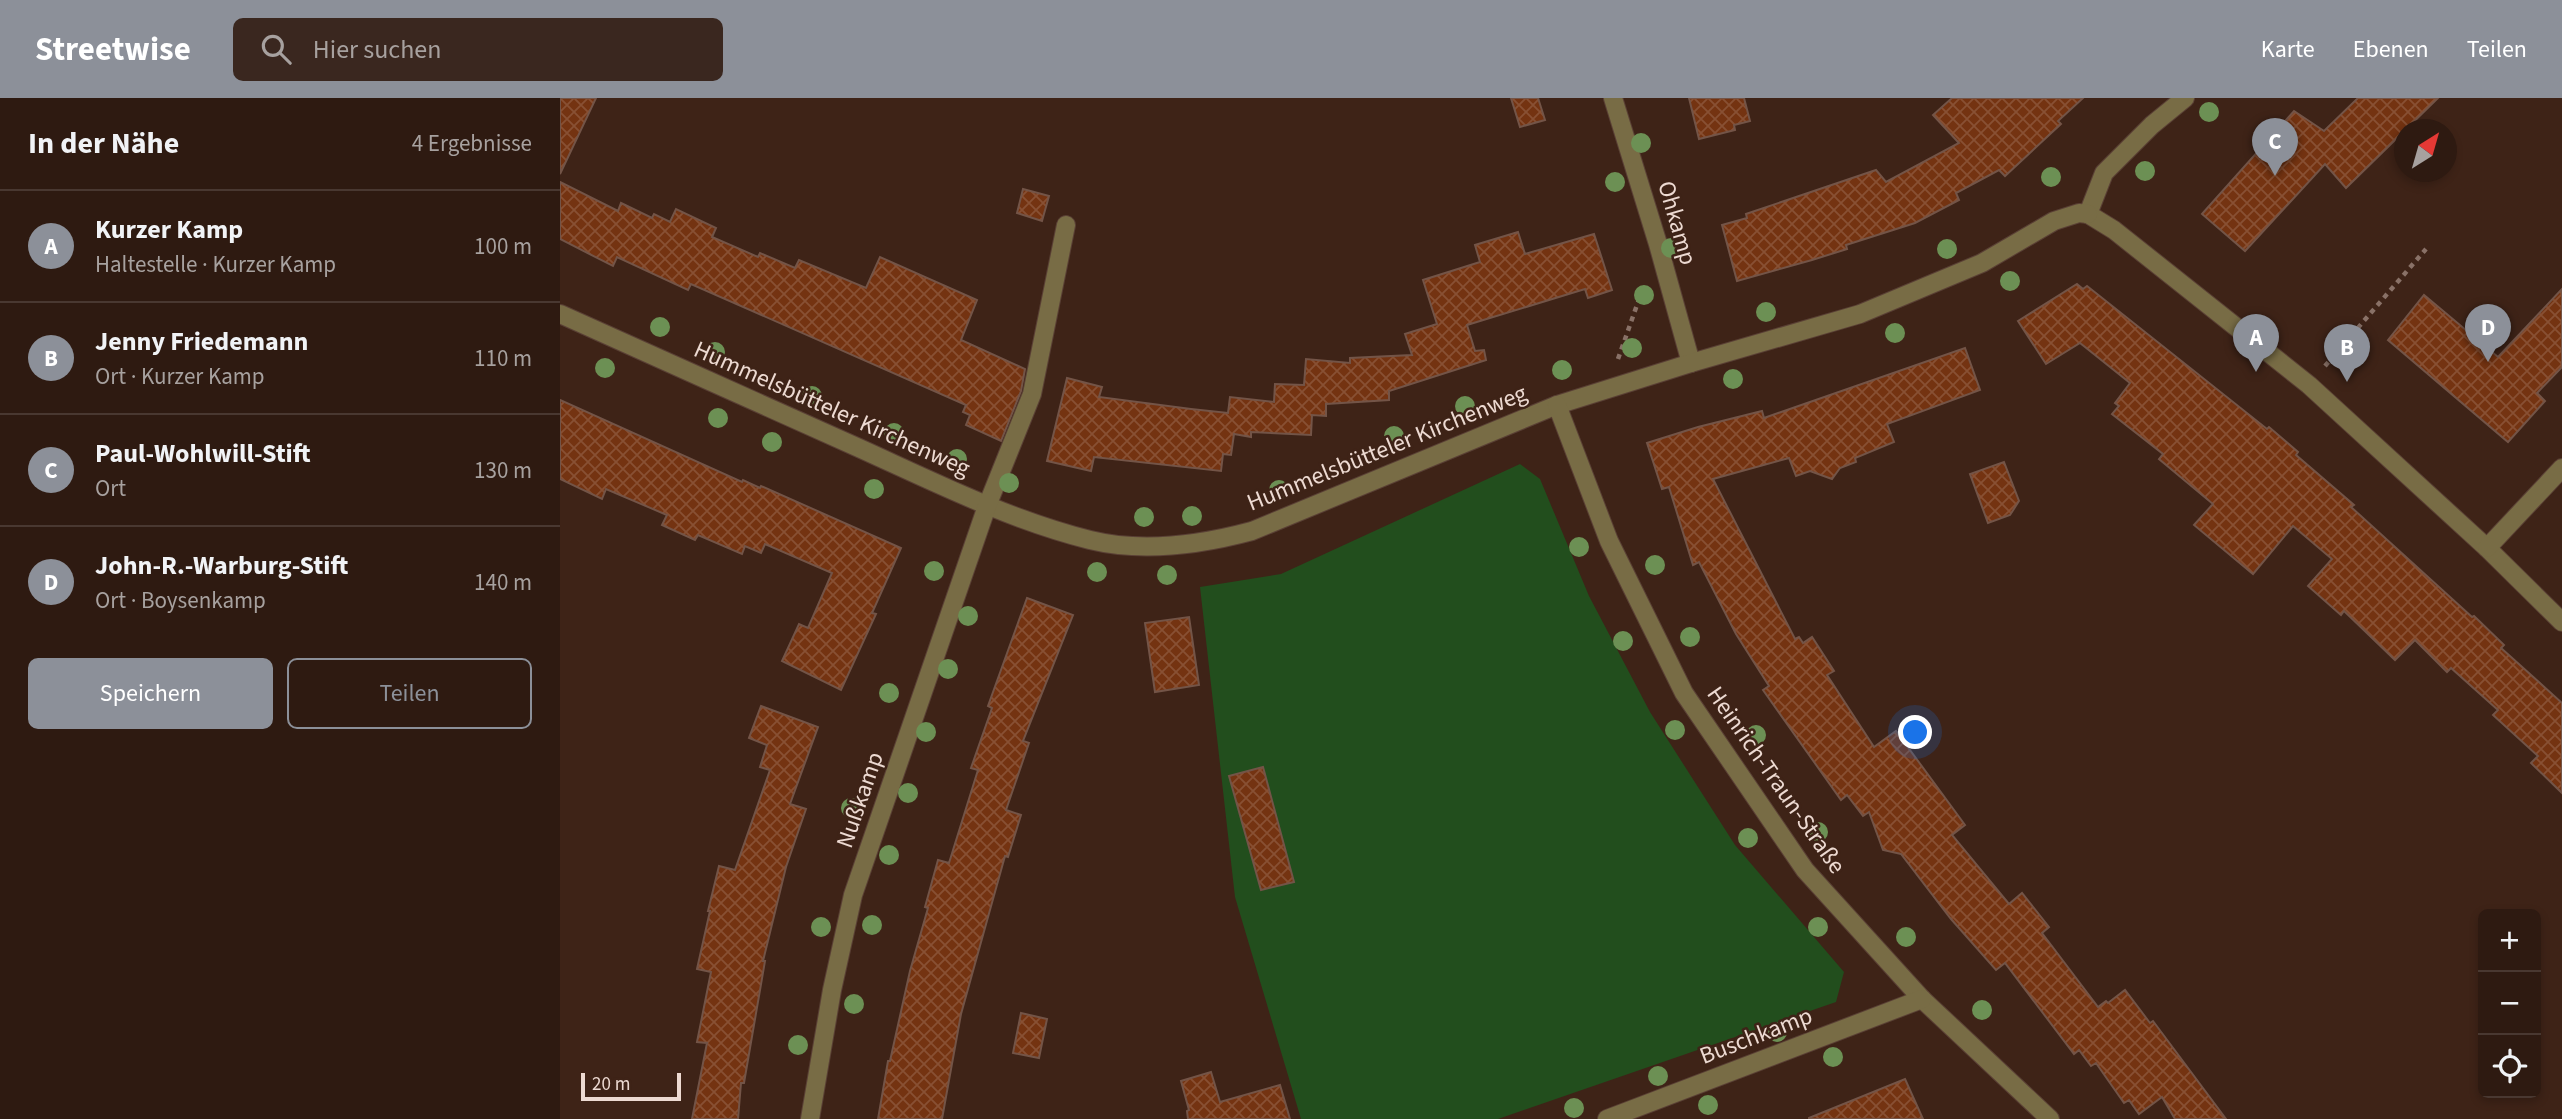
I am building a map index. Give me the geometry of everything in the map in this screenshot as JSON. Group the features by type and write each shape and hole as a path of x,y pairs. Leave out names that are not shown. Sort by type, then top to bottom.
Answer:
{"street":[{"name":"Ohkamp","path":"1613,98 1691,363"},
{"path":"2185,98 2152,125 2104,173 2088,214 2114,230 2309,385 2487,548 2562,622"},
{"name":"Hummelsbütteler Kirchenweg","path":"560,314 987,506 1091,540 1141,547 1210,543 1252,531 1557,405 1860,314 1982,263 2054,221 2078,213 2088,214"},
{"name":"Nußkamp","path":"810,1119 832,990 853,895 987,506 1032,394 1066,225"},
{"name":"Heinrich-Traun-Straße","path":"1557,405 1609,541 1684,693 1805,870 1922,999 2050,1119"},
{"path":"2487,548 2562,468"},
{"name":"Buschkamp","path":"1607,1119 1922,999"}],"path":[{"path":"1607,388 1658,244"},
{"path":"2309,385 2426,249"}],"green space":[{"path":"1520,464 1540,479 1589,596 1650,712 1735,845 1844,972 1836,1002 1498,1119 1301,1119 1235,897 1200,587 1281,574"}],"building":[{"path":"560,98 596,98 560,174"},
{"path":"1511,98 1538,98 1545,120 1520,127"},
{"path":"1689,98 1744,98 1750,121 1734,125 1735,130 1699,139"},
{"path":"1952,98 2083,98 2058,121 2061,124 2005,176 1999,170 1956,193 1959,200 1915,223 1846,245 1847,249 1737,281 1722,225 1747,218 1746,214 1876,170 1886,182 1959,143 1933,115"},
{"path":"2358,98 2438,98 2417,119 2394,119 2394,141 2346,188 2325,164 2245,251 2202,214 2294,111 2324,131"},
{"path":"560,182 618,211 621,203 652,218 654,214 670,222 676,209 716,228 712,237 758,257 760,253 795,268 799,260 866,288 880,257 977,300 961,340 1025,369 1021,391 1001,441 966,425 970,415 963,412 966,405 691,284 688,290 617,257 613,266 560,239"},
{"path":"1023,189 1049,196 1042,221 1017,213"},
{"path":"1518,232 1525,254 1594,234 1612,290 1588,298 1585,289 1467,325 1475,351 1484,350 1486,360 1389,391 1389,400 1326,404 1326,416 1312,415 1311,435 1251,432 1251,437 1234,434 1231,455 1223,454 1221,471 1094,457 1091,471 1047,461 1067,378 1102,387 1099,397 1191,409 1228,413 1230,397 1274,402 1275,384 1304,385 1306,359 1350,363 1350,358 1412,355 1405,334 1437,324 1423,280 1480,262 1475,245"},
{"path":"2077,284 2083,289 2087,286 2298,452 2296,455 2474,616 2504,645 2501,648 2562,703 2562,793 2531,763 2538,756 2493,715 2498,710 2451,668 2447,672 2415,640 2395,660 2344,611 2341,615 2308,586 2332,559 2293,526 2253,574 2194,525 2213,504 2159,459 2163,454 2112,414 2119,406 2115,403 2130,383 2080,343 2046,364 2018,321"},
{"path":"2562,289 2562,367 2537,393 2545,401 2508,442 2388,340 2424,295 2498,357"},
{"path":"1965,348 1980,390 1887,424 1894,442 1855,458 1856,462 1840,468 1832,479 1810,471 1796,476 1789,458 1713,479 1795,639 1799,637 1803,643 1812,637 1834,671 1827,675 1874,747 1896,731 1965,825 1952,835 2009,904 2022,893 2049,927 2042,933 2098,1007 2125,990 2150,1023 2153,1021 2226,1119 2175,1119 2162,1097 2139,1114 2129,1100 2124,1103 2096,1063 2091,1066 2079,1050 2074,1054 2005,963 1996,970 1951,919 1901,854 1883,850 1869,812 1863,816 1847,795 1841,800 1763,690 1769,686 1736,634 1699,562 1693,565 1669,487 1662,489 1647,443 1762,411 1764,418"},
{"path":"560,400 742,482 743,480 760,488 761,486 901,548 872,613 876,614 841,690 782,661 799,624 808,628 832,573 765,544 761,553 745,546 742,554 698,535 695,540 662,525 667,515 606,489 602,499 560,479"},
{"path":"2004,462 2019,501 2010,515 1988,523 1970,474"},
{"path":"1027,598 1073,615 1023,741 1029,743 1006,810 1021,815 1008,857 1005,856 961,1014 942,1119 878,1119 888,1061 938,860 949,863 978,770 971,768 992,708 988,706"},
{"path":"1189,617 1199,685 1155,692 1145,623"},
{"path":"761,706 818,727 790,804 806,809 786,867 763,961 744,1083 741,1083 738,1119 692,1119 707,1043 697,1042 711,972 697,969 719,866 735,870 770,770 760,767 767,745 749,738"},
{"path":"1263,767 1294,882 1261,890 1229,776"},
{"path":"1021,1013 1047,1019 1039,1058 1013,1053"},
{"path":"1211,1072 1220,1102 1280,1085 1290,1119 1188,1119 1189,1110 1181,1081"},
{"path":"1905,1079 1923,1119 1809,1119 1809,1118"}],"place":[{"name":"Paul-Wohlwill-Stift","path":"2275,176"},
{"name":"John-R.-Warburg-Stift","path":"2488,362"},
{"name":"Kurzer Kamp","path":"2256,372"},
{"name":"Jenny Friedemann","path":"2347,382"}]}
